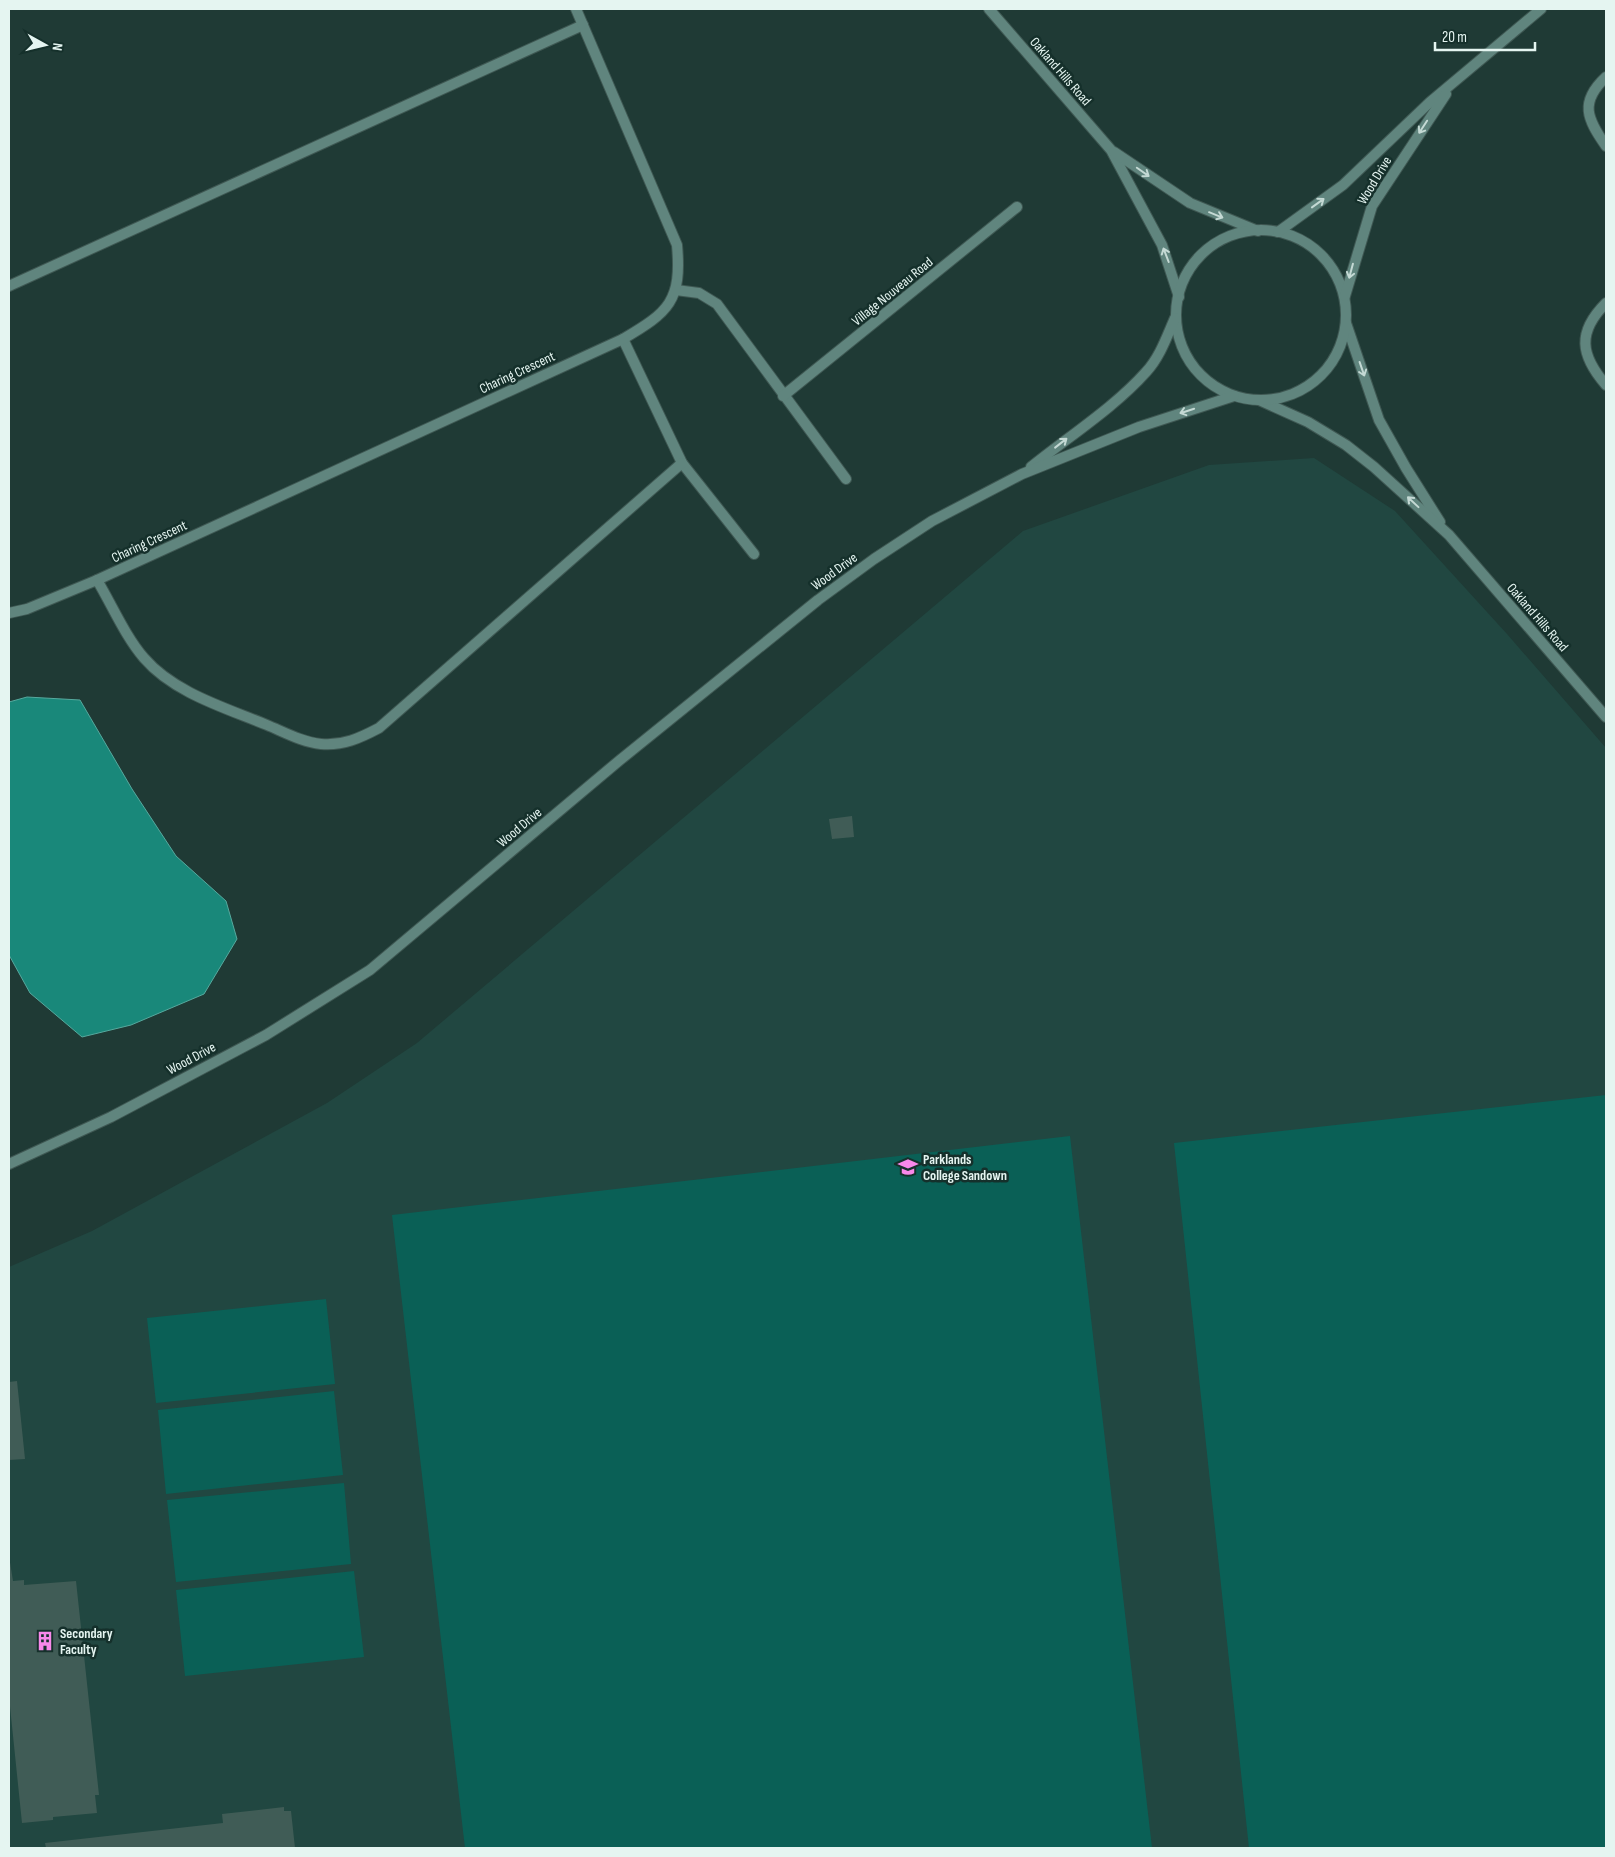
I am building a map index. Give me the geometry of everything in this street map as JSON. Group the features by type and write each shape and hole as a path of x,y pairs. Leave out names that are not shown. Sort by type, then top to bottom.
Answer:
{"street":[{"name":"Charing Crescent","path":"9,613 27,609 97,580 623,338 652,322 668,306 676,290 679,265 677,245 576,9"},
{"name":"Oakland Hills Road","path":"989,9 1111,150 1162,245 1179,297"},
{"name":"Wood Drive","path":"1278,232 1343,185 1430,102 1541,9"},
{"path":"9,286 583,25"},
{"path":"1606,77 1594,90 1588,112 1591,124 1606,146"},
{"name":"Wood Drive","path":"1344,298 1372,206 1450,87"},
{"name":"Oakland Hills Road","path":"1111,150 1190,203 1258,231"},
{"name":"Village Nouveau Road","path":"783,396 1017,206"},
{"path":"1258,231 1278,232 1304,242 1321,255 1337,277 1344,298 1346,323 1343,339 1334,358 1318,379 1290,395 1259,400 1234,396 1218,388 1196,369 1182,344 1177,315 1179,297 1191,269 1212,246 1240,233 1258,231"},
{"path":"676,290 699,293 716,304 846,479"},
{"path":"1606,303 1595,314 1586,330 1585,344 1587,358 1594,371 1606,385"},
{"name":"Wood Drive","path":"1022,474 1119,397 1147,371 1164,345 1177,315"},
{"name":"Oakland Hills Road","path":"1346,323 1379,420 1406,468 1448,535"},
{"path":"623,338 682,463 754,554"},
{"name":"Wood Drive","path":"9,1164 111,1117 257,1039 370,970 628,754 818,600 874,559 932,521 1022,474 1139,427 1234,396"},
{"name":"Oakland Hills Road","path":"1259,400 1308,422 1346,445 1374,467 1448,535 1606,717"},
{"path":"97,580 144,658 164,676 209,702 302,739 320,744 338,744 355,740 379,728 682,463"}],"shaded area":[{"name":"Parklands College Sandown","path":"1314,458 1395,511 1507,634 1606,748 1606,1848 9,1848 9,1267 92,1231 327,1103 417,1043 1023,531 1209,465"},
{"path":"27,697 80,700 132,789 176,856 226,901 237,939 204,994 131,1025 82,1037 30,993 9,955 9,702"},
{"path":"1606,1095 1606,1848 1249,1848 1174,1143"},
{"path":"1070,1136 1152,1848 465,1848 392,1215"},
{"path":"326,1299 335,1384 156,1403 147,1318"},
{"path":"334,1391 343,1475 166,1494 158,1410"},
{"path":"344,1483 351,1564 176,1582 167,1500"},
{"path":"354,1571 364,1657 185,1676 176,1590"}],"building":[{"path":"852,816 854,837 832,839 829,819"},
{"path":"17,1381 25,1459 9,1460 9,1382"},
{"name":"Secondary Faculty","path":"9,1556 13,1581 24,1580 24,1585 76,1581 99,1795 95,1795 97,1813 53,1817 53,1820 22,1823 9,1697"},
{"path":"284,1807 284,1811 291,1811 295,1848 46,1848 45,1843 223,1823 222,1814"}],"place":[{"name":"Parklands College Sandown","path":"908,1167"},
{"name":"Secondary Faculty","path":"45,1641"}]}
